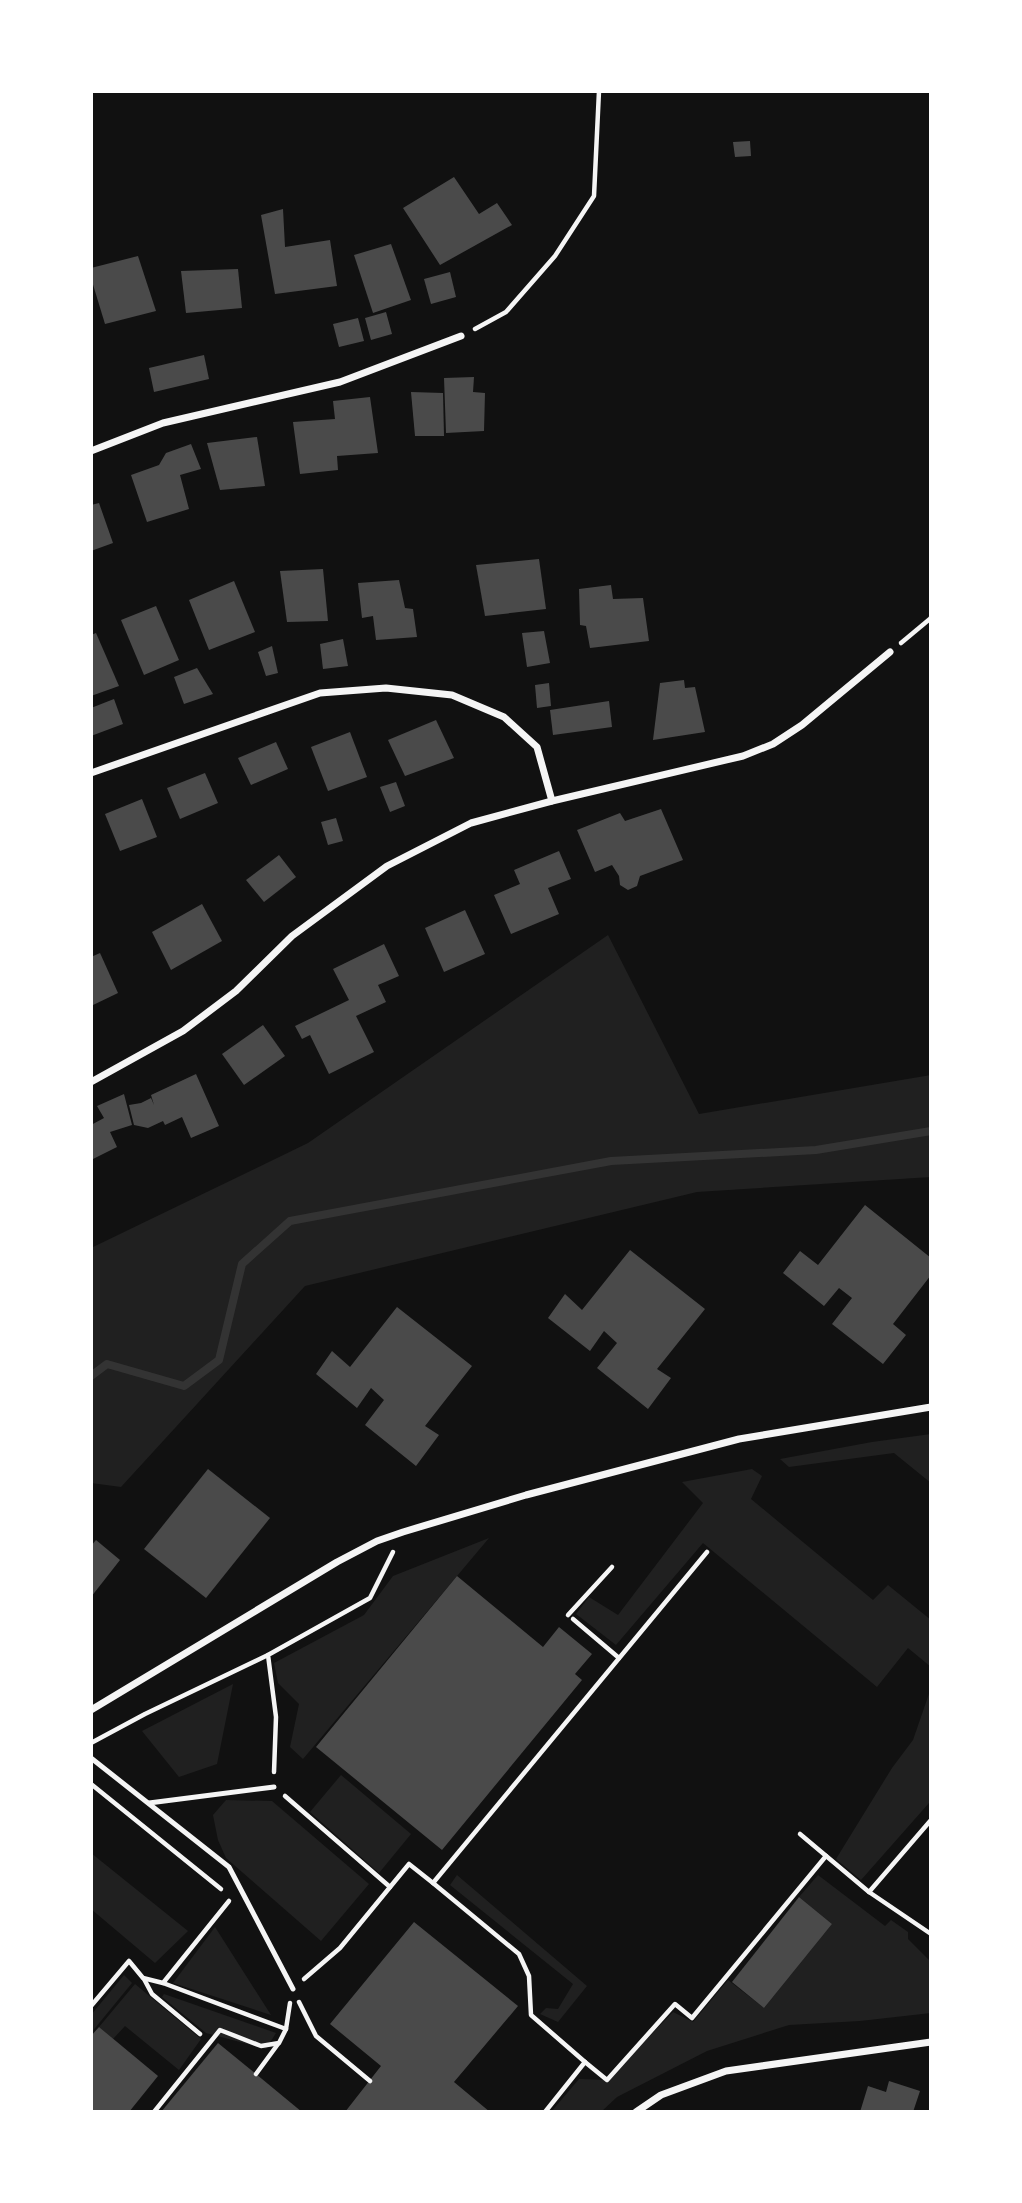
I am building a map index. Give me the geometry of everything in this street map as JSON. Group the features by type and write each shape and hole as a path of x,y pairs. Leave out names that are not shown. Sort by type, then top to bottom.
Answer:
{"street":[{"path":"91,451 163,423 341,382 461,337"},
{"path":"91,1082 183,1031 236,991 292,936 387,866 471,823 720,762 773,744 802,724 890,652"},
{"path":"91,773 320,693 386,688 452,695 504,717 537,747 552,801"},
{"path":"91,1710 337,1562 377,1541 526,1495 739,1439 931,1407"},
{"path":"636,2112 661,2095 726,2071 931,2042"}],"lane":[{"path":"91,1758 229,1867 293,1989"},
{"path":"149,1803 274,1787"}],"path":[{"path":"461,337 506,312 555,256 594,196 599,91"},
{"path":"890,652 931,618"},
{"path":"91,1743 268,1655 370,1598 403,1532"},
{"path":"433,1883 707,1552"},
{"path":"612,1567 571,1617 619,1658"},
{"path":"268,1655 276,1717 274,1787 390,1887"},
{"path":"91,1784 232,1898"},
{"path":"869,1892 931,1821"},
{"path":"800,1834 869,1892 931,1934"},
{"path":"256,2074 286,2029 293,1989 340,1948 409,1864 519,1954 529,1976 531,2015 607,2080 675,2004 692,2018 827,1856"},
{"path":"163,1983 232,1898 243,1891"},
{"path":"91,2006 129,1961 152,1994 200,2034"},
{"path":"143,1978 286,2029"},
{"path":"293,1989 316,2036 370,2081"},
{"path":"153,2112 220,2030 261,2046 279,2043"},
{"path":"545,2112 585,2062"}],"shaded area":[{"path":"608,935 699,1114 931,1075 931,1177 697,1192 305,1286 121,1487 91,1483 91,1248 308,1143"},
{"path":"931,1434 931,1483 894,1453 789,1467 780,1459 872,1442"},
{"path":"752,1469 762,1476 751,1499 873,1600 888,1585 931,1620 931,1667 908,1648 877,1687 703,1543 616,1645 576,1614 589,1597 618,1615 703,1503 682,1482"},
{"path":"489,1538 303,1759 290,1747 299,1704 278,1683 274,1663 364,1615 393,1576"},
{"path":"233,1684 217,1764 179,1777 142,1731"},
{"path":"931,1688 931,1804 929,1803 861,1880 836,1859 892,1768 913,1740"},
{"path":"341,1775 411,1834 379,1873 310,1812"},
{"path":"226,1800 272,1801 369,1884 321,1941 226,1858 218,1840 213,1815"},
{"path":"91,1853 188,1931 155,1963 91,1909"},
{"path":"457,1875 587,1986 558,2022 540,2014 546,2008 558,2009 573,1984 450,1885"},
{"path":"818,1875 885,1926 891,1920 908,1932 908,1939 931,1962 931,2013 789,2025 707,2051 617,2097 601,2112 551,2112 579,2079 607,2080 673,2012 693,2022 728,1980 764,2008 832,1924 799,1897"},
{"path":"215,1927 271,2015 173,1983"},
{"path":"124,1975 132,1983 91,2033 91,2015"},
{"path":"135,1984 201,2039 179,2070 125,2026 113,2039 99,2027"},
{"path":"164,1994 276,2033 266,2049 206,2033 162,1997"}],"building":[{"path":"750,141 751,156 735,157 733,142"},
{"path":"454,177 479,214 497,203 512,225 440,265 403,208"},
{"path":"283,209 285,247 330,240 337,286 275,294 261,215"},
{"path":"391,244 411,300 373,313 354,255"},
{"path":"138,256 156,311 105,324 91,278 91,268"},
{"path":"238,269 242,308 186,313 181,271"},
{"path":"450,272 456,297 431,304 424,279"},
{"path":"386,312 392,334 371,340 365,318"},
{"path":"358,318 364,341 339,347 333,324"},
{"path":"204,355 209,379 154,392 149,368"},
{"path":"474,377 473,392 485,393 484,431 446,433 444,378"},
{"path":"411,392 443,393 444,436 415,436"},
{"path":"370,397 378,453 337,456 338,470 300,474 293,422 335,419 333,401"},
{"path":"257,437 265,486 220,490 207,443"},
{"path":"191,444 201,469 180,475 189,509 147,522 131,475 159,465 166,453"},
{"path":"99,503 113,543 91,551 91,505"},
{"path":"539,559 546,609 485,616 476,565"},
{"path":"323,569 328,621 287,622 280,571"},
{"path":"399,580 405,608 413,609 417,637 376,640 373,616 362,618 358,583"},
{"path":"234,581 255,632 209,650 189,600"},
{"path":"611,585 613,599 643,598 649,641 590,648 586,626 580,625 579,589"},
{"path":"156,606 179,660 144,675 121,620"},
{"path":"544,631 550,663 527,667 522,633"},
{"path":"96,633 119,686 91,696 91,635"},
{"path":"343,639 348,666 323,669 320,644"},
{"path":"272,646 278,673 266,676 258,652"},
{"path":"197,668 213,694 184,704 174,677"},
{"path":"684,680 685,688 695,687 705,732 653,740 660,683"},
{"path":"549,683 551,706 537,708 535,685"},
{"path":"114,699 123,724 91,736 91,708"},
{"path":"609,701 612,727 553,735 550,710"},
{"path":"436,720 454,758 405,776 388,740"},
{"path":"350,732 367,777 328,791 311,747"},
{"path":"276,742 288,769 251,785 238,758"},
{"path":"205,773 218,803 180,819 167,788"},
{"path":"396,782 405,806 390,812 380,787"},
{"path":"142,799 157,837 120,851 105,814"},
{"path":"661,809 683,860 640,876 637,886 628,890 620,885 619,876 612,865 595,872 577,830 620,813 625,821"},
{"path":"336,818 343,841 328,845 321,822"},
{"path":"559,851 571,879 548,888 559,914 511,934 494,895 520,884 514,870"},
{"path":"279,855 296,877 264,902 246,880"},
{"path":"202,904 222,941 171,970 152,932"},
{"path":"465,910 485,954 444,972 425,928"},
{"path":"384,944 399,976 378,985 386,1002 356,1016 374,1052 329,1074 310,1035 302,1039 295,1026 349,1000 333,969"},
{"path":"100,953 118,993 91,1006 91,957"},
{"path":"263,1025 285,1056 244,1085 222,1054"},
{"path":"196,1074 219,1126 191,1138 182,1117 165,1125 163,1121 148,1128 134,1125 129,1105 151,1098 154,1105 151,1095"},
{"path":"124,1094 132,1125 110,1132 117,1147 91,1160 91,1125 104,1118 97,1106"},
{"path":"865,1205 931,1258 931,1275 893,1324 906,1335 883,1364 832,1324 852,1298 839,1288 824,1306 783,1273 800,1251 818,1265"},
{"path":"630,1250 705,1309 657,1369 671,1378 648,1409 597,1368 617,1343 604,1331 590,1351 548,1318 565,1294 582,1310"},
{"path":"397,1307 472,1366 425,1426 439,1435 416,1466 365,1425 384,1400 371,1388 357,1408 316,1374 332,1351 350,1367"},
{"path":"208,1469 270,1518 206,1598 144,1549"},
{"path":"96,1540 120,1560 91,1597 91,1546"},
{"path":"457,1576 543,1647 559,1627 592,1654 575,1674 582,1680 442,1850 316,1747"},
{"path":"799,1897 832,1924 764,2008 732,1982"},
{"path":"414,1922 518,2006 454,2082 490,2112 345,2112 381,2066 330,2024"},
{"path":"99,2027 158,2076 129,2112 91,2112 91,2036"},
{"path":"218,2043 256,2074 302,2112 161,2112"},
{"path":"889,2081 920,2091 913,2112 860,2112 868,2086 886,2092"}],"waterway":[{"path":"91,1376 107,1364 184,1386 219,1360 242,1264 290,1221 611,1161 816,1150 931,1131"}]}
